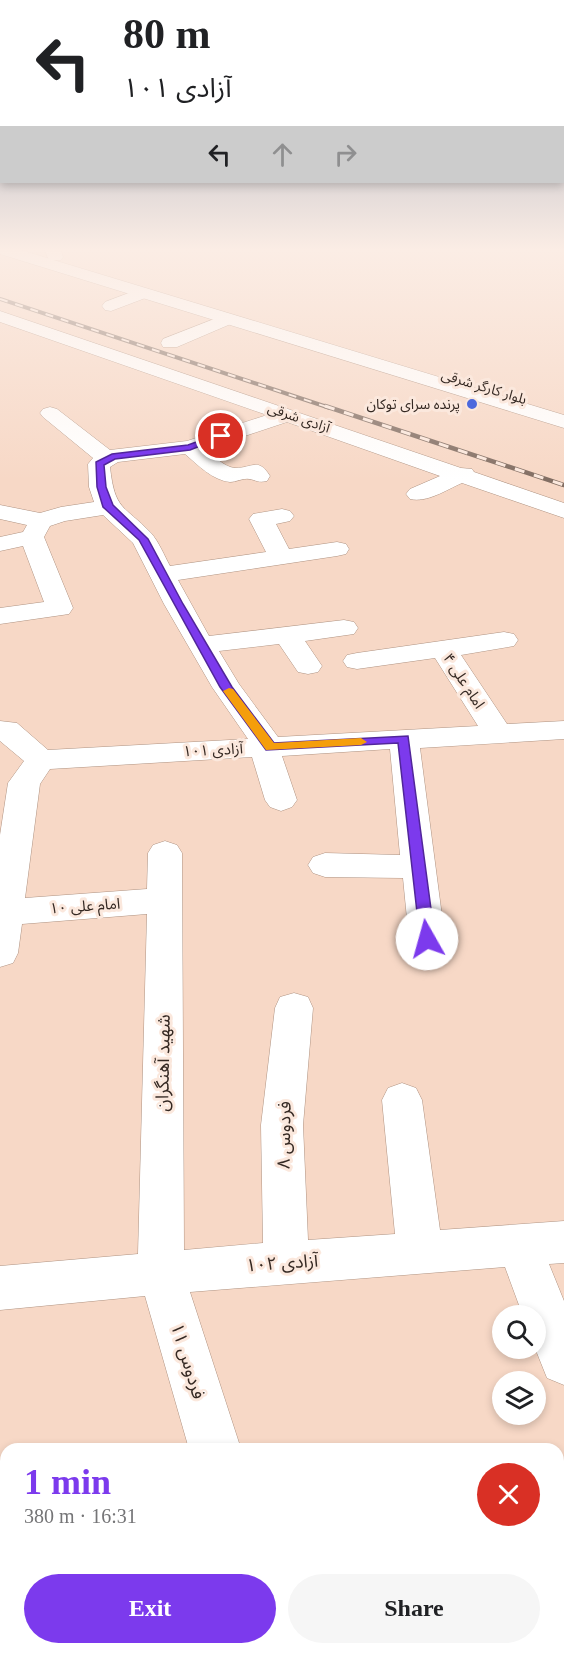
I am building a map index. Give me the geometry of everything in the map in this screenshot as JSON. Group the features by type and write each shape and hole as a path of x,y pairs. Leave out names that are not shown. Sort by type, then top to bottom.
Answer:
{"street":[{"name":"آزادی شرقی","path":"18,325 464,474 564,511"},
{"path":"171,343 213,325"},
{"name":"بلوار کارگر شرقی","path":"250,325 564,411"},
{"name":"بلوار کارگر شرقی","path":"270,325 564,422"},
{"path":"51,413 108,459"},
{"path":"281,800 267,747 226,687 143,539 108,507 99,464 112,456 190,447 289,415"},
{"path":"190,447 213,467 231,475 255,471 259,476"},
{"path":"418,494 464,474"},
{"path":"0,544 36,529 61,514 108,507"},
{"path":"0,512 36,529 60,608 0,616"},
{"path":"281,557 261,519 282,516"},
{"path":"162,575 337,549"},
{"path":"201,645 344,628"},
{"path":"287,635 308,666"},
{"name":"امام علی ۴","path":"498,734 443,649 504,640"},
{"path":"357,661 443,649"},
{"path":"0,730 6,730 24,770 0,953"},
{"name":"آزادی ۱۰۱","path":"24,770 267,747 564,730"},
{"path":"404,739 427,939"},
{"name":"شهید آهنگران","path":"161,1273 165,854"},
{"path":"325,865 419,867"},
{"name":"امام علی ۱۰","path":"6,912 165,900"},
{"name":"فردوس ۸","path":"286,1263 282,1125 294,1008"},
{"path":"402,1100 420,1253"},
{"name":"آزادی ۱۰۲","path":"0,1288 161,1273 564,1242"},
{"path":"519,1245 564,1360"},
{"name":"فردوس ۱۱","path":"161,1273 213,1443"}],"railway":[{"path":"79,325 330,408"},
{"path":"325,406 564,485"}],"slow traffic":[{"path":"229,691 270,747 361,742"}],"place":[{"name":"پرنده سرای توکان","path":"472,404"}],"route":[{"path":"221,436 190,447 112,456 99,464 108,507 143,539 177,604 226,687 270,747 404,739 427,939"}]}
